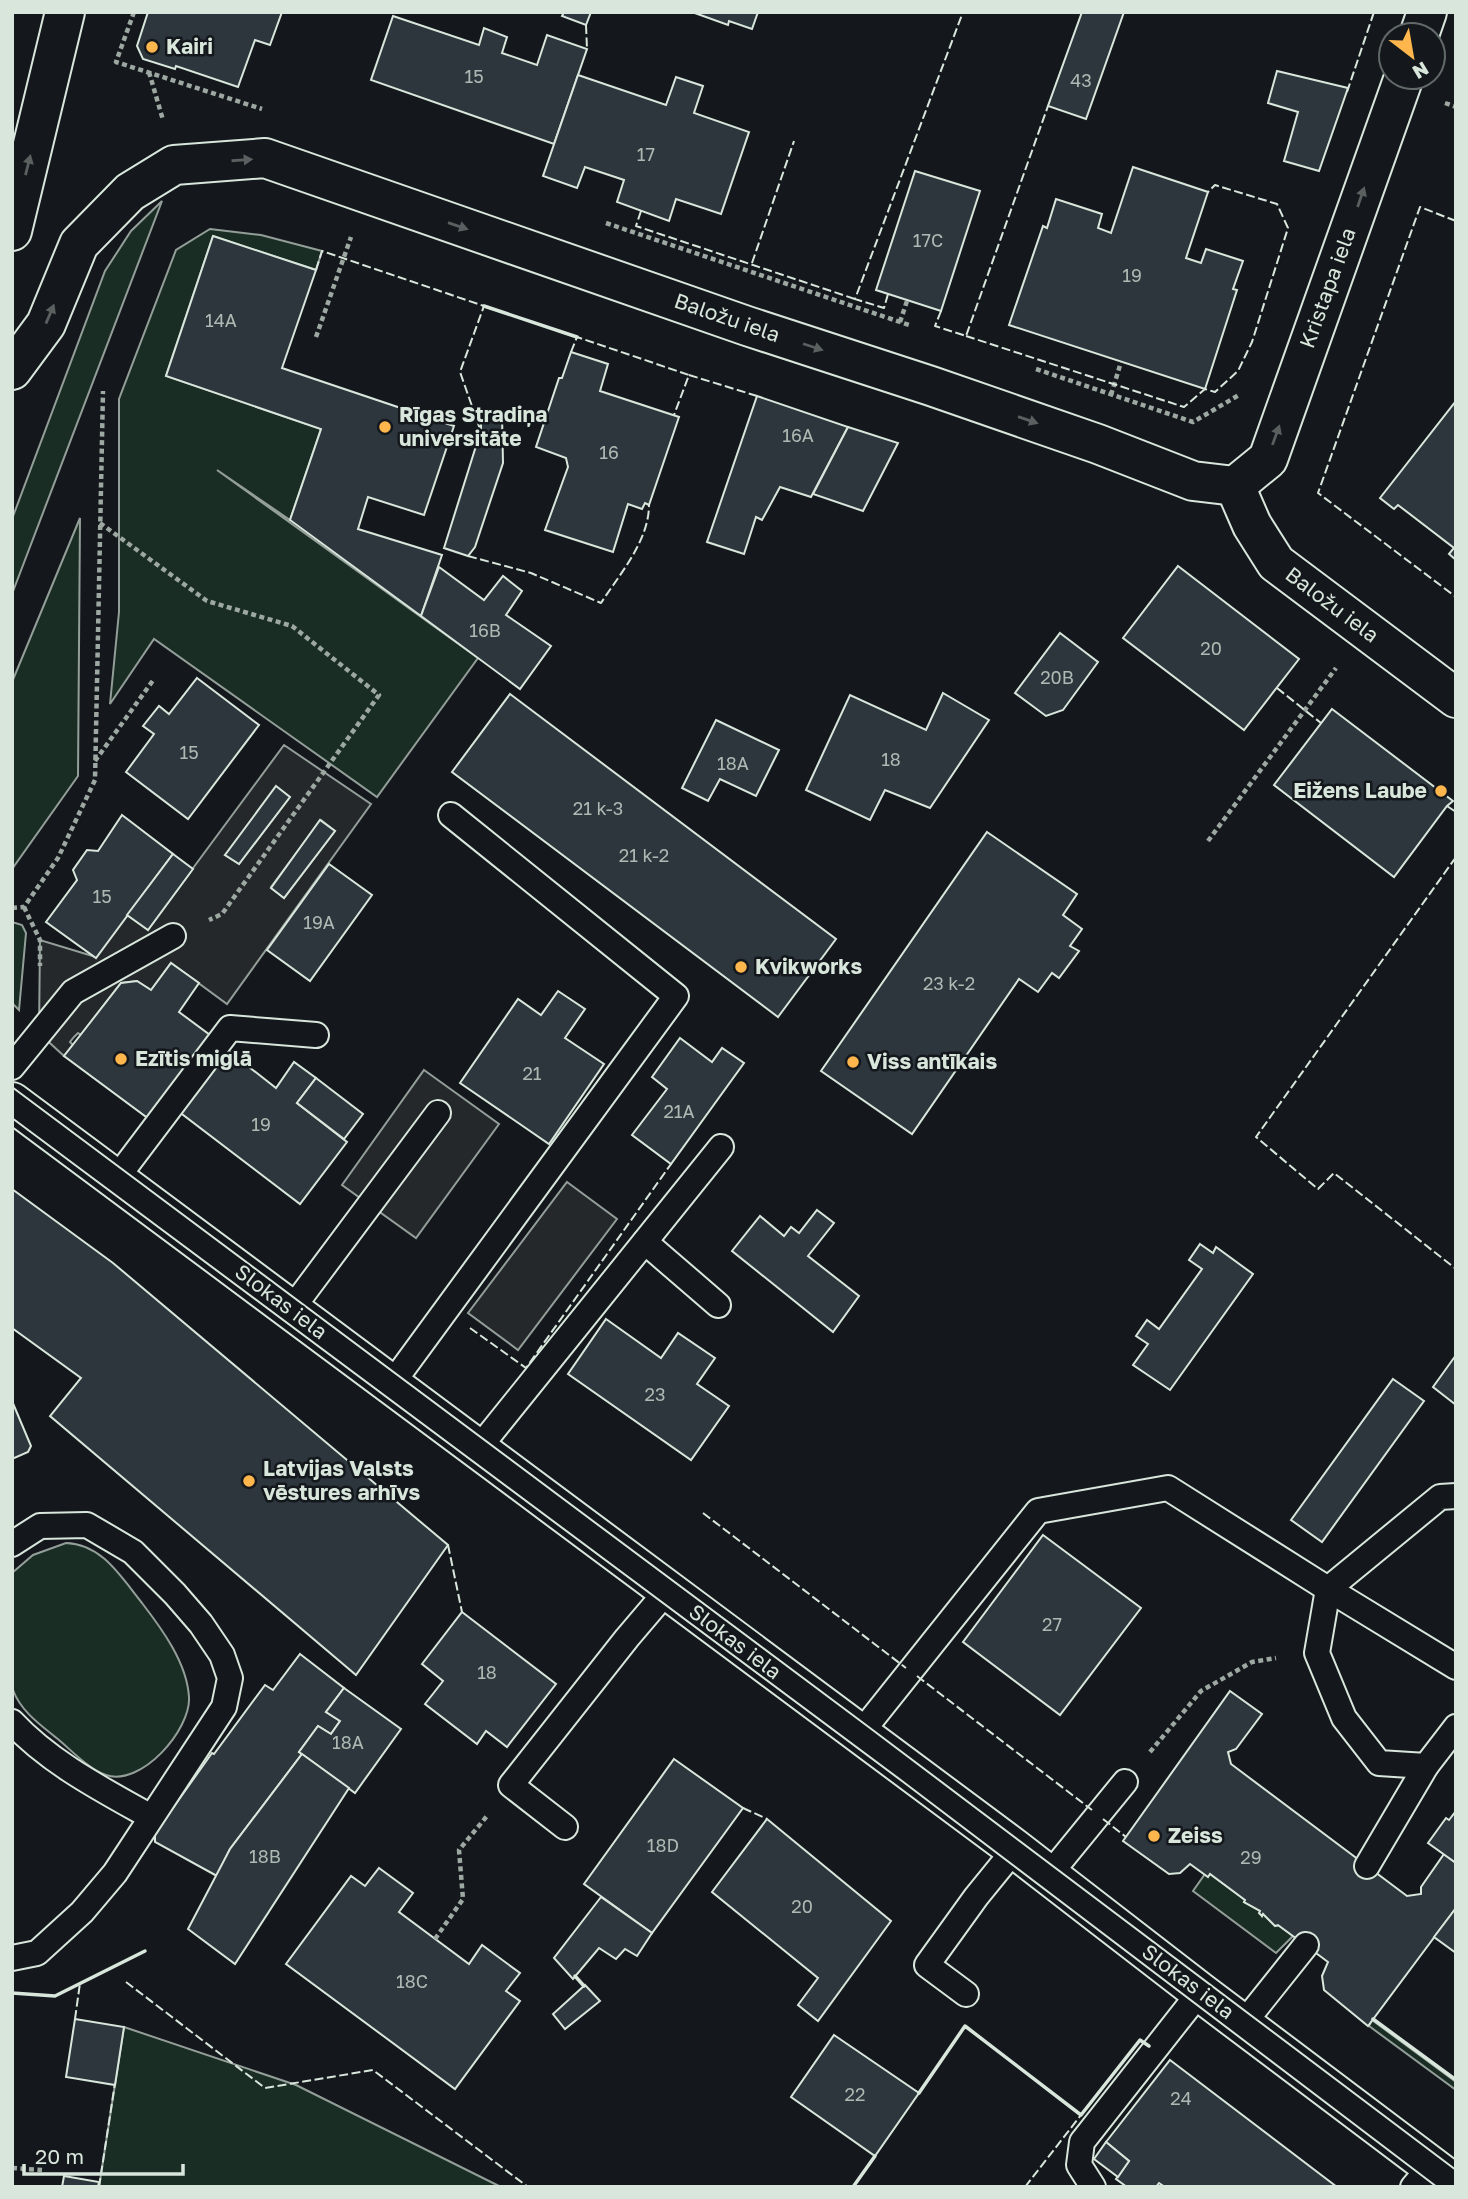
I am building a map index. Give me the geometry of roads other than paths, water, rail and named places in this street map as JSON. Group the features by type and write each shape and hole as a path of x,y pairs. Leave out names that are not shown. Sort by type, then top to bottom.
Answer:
{"main road":[{"path":"12,128 64,12"},
{"path":"12,231 64,12"},
{"name":"Kristapa iela","path":"1235,486 1268,458 1399,91"},
{"name":"Baložu iela","path":"12,370 46,324 79,244 130,192 174,165 265,158 747,326 1098,443 1193,481 1235,486 1252,525 1276,563 1456,698"},
{"name":"Slokas iela","path":"12,1102 1015,1849 1244,2024 1433,2179"}],"lane":[{"path":"391,1385 676,996 450,815"},
{"path":"12,1067 73,992 173,936"},
{"path":"116,1180 230,1028 316,1035"},
{"path":"290,1310 438,1113"},
{"path":"478,1449 721,1147"},
{"path":"645,1242 718,1306"},
{"path":"860,1734 1038,1511 1168,1488 1456,1667"},
{"path":"1426,1766 1379,1763 1344,1718 1317,1653 1328,1589 1440,1497 1456,1496"},
{"path":"12,1544 40,1525 87,1525 133,1552 201,1624 222,1655 230,1678 224,1707 116,1873 82,1912 37,1953 12,1958"},
{"path":"565,1827 511,1785 667,1591"},
{"path":"12,1722 28,1740 84,1778 151,1817"},
{"path":"1367,1866 1426,1766 1456,1727"},
{"path":"1049,1875 1125,1782"},
{"path":"966,1994 927,1965 1015,1849"},
{"path":"1244,2024 1306,1945"},
{"path":"1093,2187 1079,2165 1082,2142 1200,1992"}],"tram line":[{"path":"12,1087 1456,2170"},
{"path":"12,1118 902,1781 1437,2187"}],"place":[{"name":"Kairi","path":"152,47"},
{"name":"Rīgas Stradiņa universitāte","path":"385,427"},
{"name":"Eižens Laube","path":"1441,791"},
{"name":"Kvikworks","path":"741,967"},
{"name":"Ezītis miglā","path":"121,1059"},
{"name":"Viss antīkais","path":"853,1062"},
{"name":"Latvijas Valsts vēstures arhīvs","path":"249,1481"},
{"name":"Zeiss","path":"1154,1836"}]}
